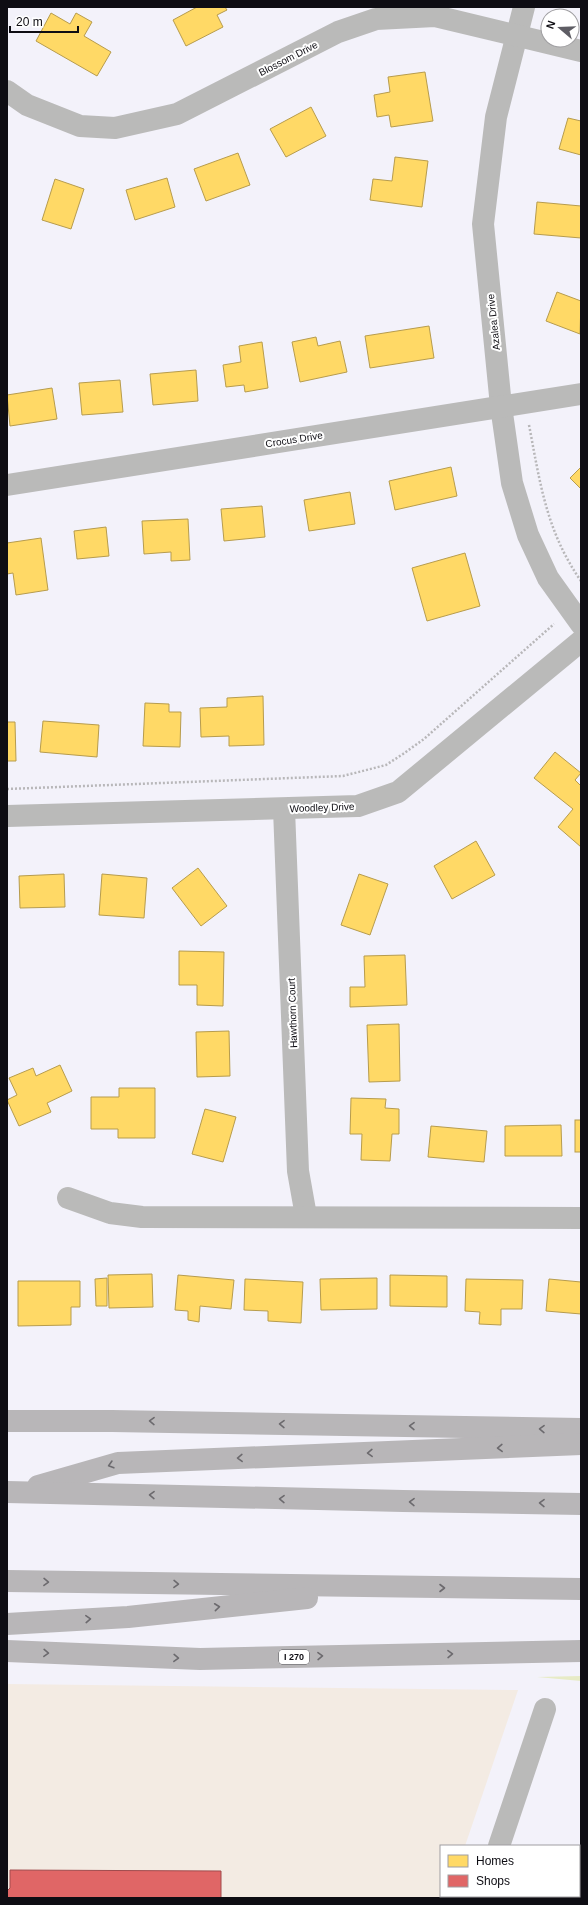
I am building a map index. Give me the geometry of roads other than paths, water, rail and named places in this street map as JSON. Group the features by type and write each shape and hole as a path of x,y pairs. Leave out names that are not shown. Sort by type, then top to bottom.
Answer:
{"highway":[{"path":"7,1421 112,1421 581,1430"},
{"path":"12,1492 118,1463 581,1444"},
{"path":"12,1492 581,1504"},
{"path":"7,1581 402,1588 581,1589"},
{"path":"7,1624 128,1617 402,1588"},
{"name":"I 270","path":"7,1651 200,1659 581,1651"}],"street":[{"name":"Azalea Drive","path":"524,7 496,117 483,224 501,406 512,483 528,535 548,578 576,616"},
{"name":"Blossom Drive","path":"7,91 27,105 80,126 115,128 177,114 338,32 376,19 435,16 516,34 581,51"},
{"name":"Crocus Drive","path":"7,485 581,394"},
{"name":"Woodley Drive","path":"7,816 358,806 398,792 581,641"},
{"name":"Hawthorn Court","path":"284,809 298,1171 306,1216"},
{"path":"68,1198 110,1213 142,1217 306,1216 581,1218"},
{"path":"499,1845 545,1709"}]}
